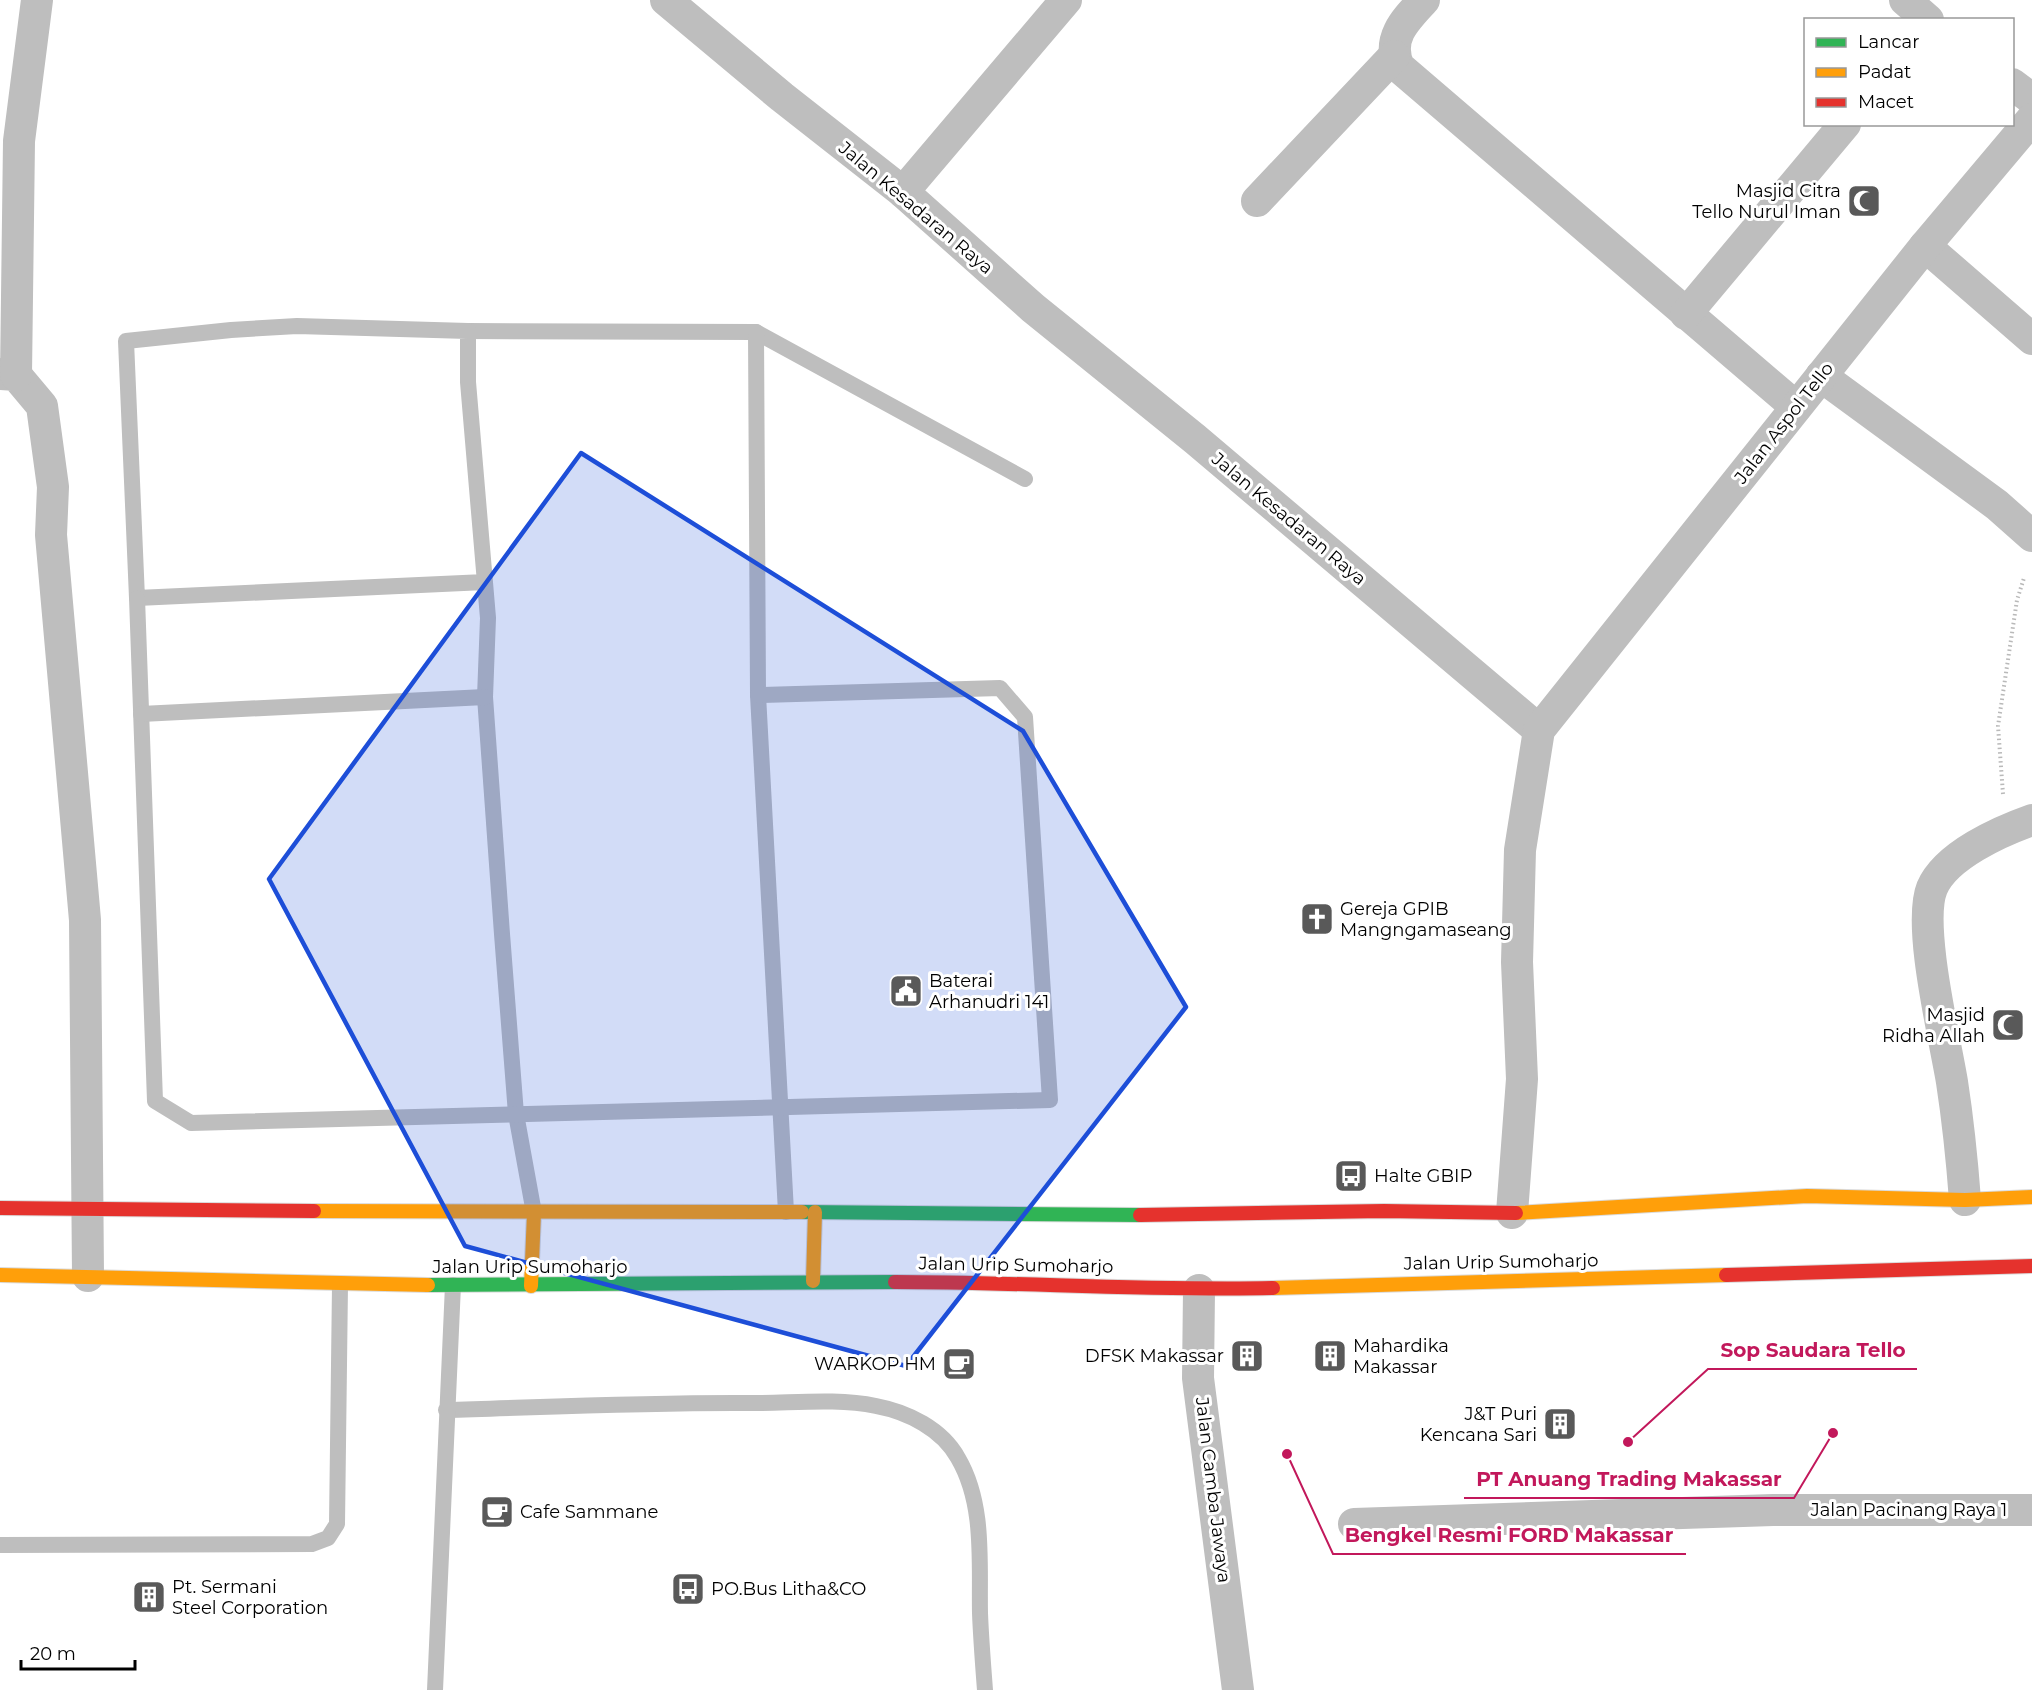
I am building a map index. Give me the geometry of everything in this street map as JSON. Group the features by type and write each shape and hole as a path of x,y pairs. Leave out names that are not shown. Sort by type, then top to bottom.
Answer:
{"highway":[{"path":"0,1208 534,1214 815,1212 1169,1215 1384,1211 1512,1213 1807,1196 1965,1200 2032,1197"},
{"path":"813,1281 815,1212"},
{"path":"531,1286 534,1214"},
{"name":"Jalan Urip Sumoharjo","path":"0,1275 340,1285 531,1286 813,1281 1103,1283 1199,1290 2032,1266"}],"street":[{"path":"37,0 9,141 8,374 42,406 53,487 51,536 85,920 88,1276"},
{"name":"Jalan Kesadaran Raya","path":"666,0 782,98 903,192 1034,308 1195,439 1539,730"},
{"path":"903,192 1066,0"},
{"path":"1424,0 1398,33 1394,42 1394,56 1407,75 1796,406"},
{"path":"1905,0 1926,18"},
{"path":"1257,201 1394,56"},
{"path":"2014,85 2032,99"},
{"name":"Jalan Aspol Tello","path":"1539,730 1925,246 2032,119"},
{"path":"1686,314 1843,126"},
{"path":"1925,246 2032,339"},
{"path":"1821,376 1997,506 2032,536"},
{"path":"1512,1213 1522,1078 1517,962 1520,850 1539,730"},
{"path":"1965,1200 1961,1148 1928,929 1932,888 1951,863 2019,825"},
{"name":"Jalan Camba Jawaya","path":"1199,1290 1198,1378 1238,1690"},
{"name":"Jalan Pacinang Raya 1","path":"1354,1524 1773,1510 2032,1510"}],"lane":[{"path":"758,695 1000,688 1025,717 1050,1100 191,1123 155,1101 126,341 297,326 468,331 756,332 1025,479"},
{"path":"468,331 468,382 488,618 485,697 516,1114 534,1214"},
{"path":"756,332 758,695 786,1212"},
{"path":"137,598 484,582"},
{"path":"141,714 485,697"},
{"path":"0,1545 312,1544 328,1538 337,1524 340,1285"},
{"path":"435,1690 453,1285"},
{"path":"446,1410 703,1402 841,1403 876,1406 902,1413 928,1426 946,1442 958,1458 970,1485 978,1525 985,1690"}],"path":[{"path":"2019,825 1998,726 2017,600 2024,578"}],"highlighted area":[{"path":"581,453 1023,731 1186,1007 906,1366 465,1246 269,879"}],"traffic: fast":[{"path":"802,1212 1140,1215"},
{"path":"428,1285 895,1282"}],"traffic: slow":[{"path":"1516,1213 1807,1196 1965,1200 2032,1197"},
{"path":"314,1211 802,1212"},
{"path":"813,1281 815,1212"},
{"path":"531,1286 534,1213"},
{"path":"0,1275 428,1285"},
{"path":"1273,1288 1726,1275"}],"traffic: jam":[{"path":"0,1208 314,1211"},
{"path":"1140,1215 1384,1211 1516,1213"},
{"path":"1726,1275 2032,1266"},
{"path":"895,1282 1273,1288"}],"place":[{"name":"Masjid Citra Tello Nurul Iman","path":"1864,201"},
{"name":"Gereja GPIB Mangngamaseang","path":"1317,919"},
{"name":"Baterai Arhanudri 141","path":"906,991"},
{"name":"Masjid Ridha Allah","path":"2008,1025"},
{"name":"Halte GBIP","path":"1351,1176"},
{"name":"DFSK Makassar","path":"1247,1356"},
{"name":"Mahardika Makassar","path":"1330,1356"},
{"name":"WARKOP HM","path":"959,1364"},
{"name":"J&T Puri Kencana Sari","path":"1560,1424"},
{"name":"PT Anuang Trading Makassar","path":"1833,1433"},
{"name":"Sop Saudara Tello","path":"1628,1442"},
{"name":"Bengkel Resmi FORD Makassar","path":"1287,1454"},
{"name":"Cafe Sammane","path":"497,1512"},
{"name":"PO.Bus Litha&CO","path":"688,1589"},
{"name":"Pt. Sermani Steel Corporation","path":"149,1597"}]}
